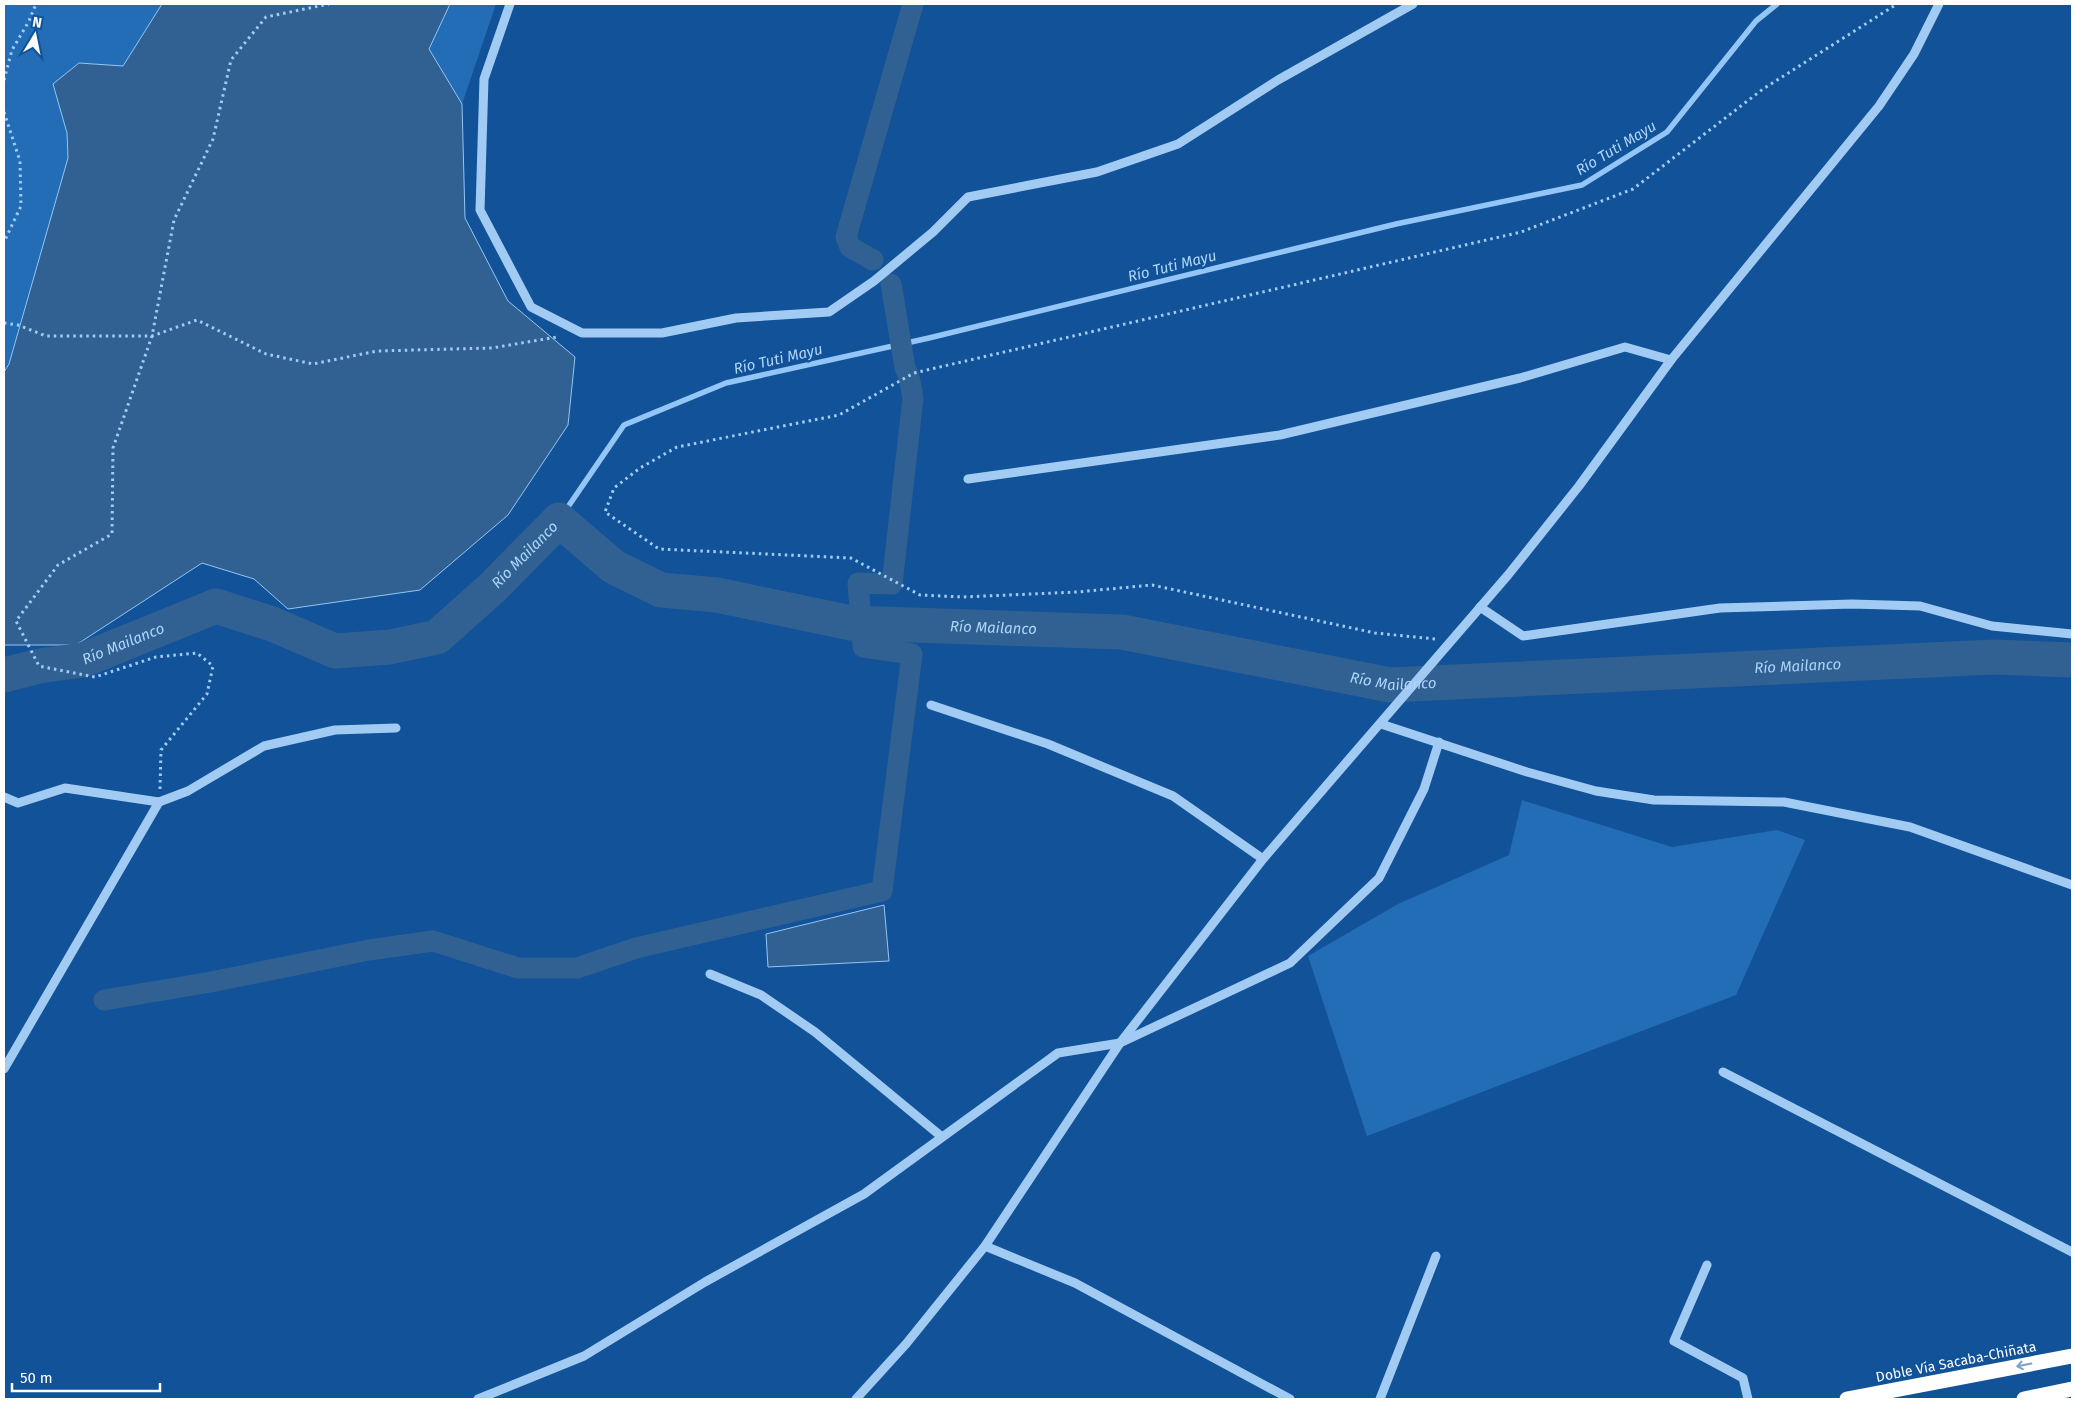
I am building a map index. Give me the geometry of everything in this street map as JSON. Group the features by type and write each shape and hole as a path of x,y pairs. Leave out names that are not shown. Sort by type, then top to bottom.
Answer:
{"highway":[{"name":"Doble Vía Sacaba-Chiñata","path":"1847,1399 2072,1356"},
{"path":"2024,1399 2072,1389"}],"street":[{"path":"510,4 484,79 480,210 531,307 582,333 662,333 736,318 829,312 874,281 933,232 968,197 1097,172 1178,144 1278,80 1412,4"},
{"path":"856,1399 906,1344 985,1246 1120,1043 1263,859 1381,724 1579,486 1671,360 1879,106 1914,54 1939,4"},
{"path":"968,479 1280,435 1520,378 1625,347 1671,360"},
{"path":"1480,607 1524,636 1720,608 1852,604 1920,606 1992,626 2072,634"},
{"path":"931,705 1048,744 1173,796 1263,859"},
{"path":"1381,724 1527,772 1596,791 1654,800 1784,802 1910,826 2072,885"},
{"path":"4,797 18,803 65,788 159,802 188,790 264,746 335,730 396,728"},
{"path":"478,1399 584,1356 704,1282 864,1194 1058,1053 1120,1043 1290,963 1379,878 1424,789 1439,742"},
{"path":"4,1069 159,802"},
{"path":"710,974 761,995 816,1032 942,1137"},
{"path":"1723,1072 2072,1252"},
{"path":"985,1246 1075,1283 1290,1399"},
{"path":"1380,1399 1436,1256"},
{"path":"1707,1265 1674,1342 1743,1378 1748,1399"}],"path":[{"path":"4,80 12,50 29,21 36,4"},
{"path":"159,802 161,750 206,694 213,666 197,653 156,658 95,677 39,666 16,621 58,565 112,534 113,448 152,336 174,220 213,139 231,60 266,17 329,4"},
{"path":"1450,641 1375,632 1152,586 1077,592 963,597 920,595 851,558 659,549 605,512 614,488 640,468 677,447 838,415 914,373 1521,232 1633,189 1763,89 1897,4"},
{"path":"4,112 20,161 21,206 4,242"},
{"path":"4,323 18,325 46,336 152,336 197,320 266,354 313,364 377,351 492,348 582,333"}],"shaded area":[{"path":"4,4 162,4 123,67 79,63 53,84 67,133 68,158 9,364 4,372"},
{"path":"162,4 450,4 429,49 462,104 465,218 508,301 575,357 568,425 508,515 420,590 288,609 254,579 202,563 76,645 4,645 4,372 9,364 68,158 67,133 53,84 79,63 123,66"},
{"path":"450,4 496,4 462,104 429,49"},
{"path":"1522,800 1672,847 1777,830 1805,840 1736,995 1367,1136 1308,956 1398,904 1509,855"},
{"path":"884,905 889,961 768,967 766,934"}],"waterway":[{"path":"873,260 850,247 846,237 913,4"},
{"name":"Río Tuti Mayu","path":"559,520 624,425 726,383 929,338 1396,224 1582,185 1667,132 1756,21 1777,4"},
{"path":"104,1000 211,982 369,950 433,941 518,968 577,968 636,948 882,891 912,654 863,647 858,583 892,584 913,398 909,377 905,368 891,284"},
{"name":"Río Mailanco","path":"4,675 39,666 83,660 216,606 272,624 335,651 390,647 437,637 492,588 559,520 614,567 661,590 717,595 851,623 1122,632 1390,685 1994,657 2072,660"}]}
